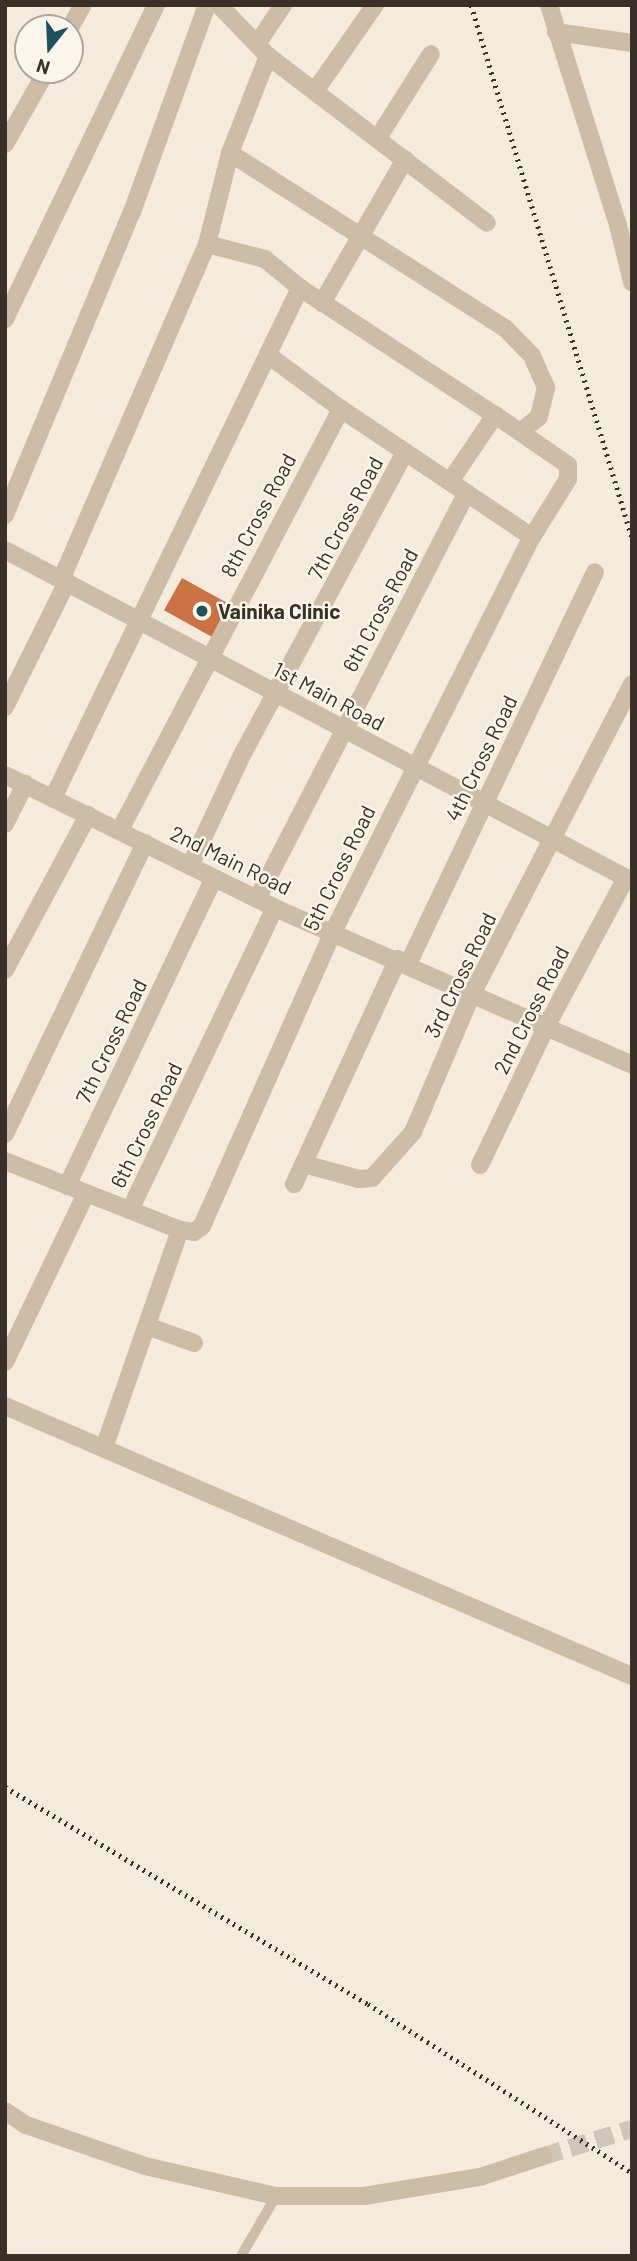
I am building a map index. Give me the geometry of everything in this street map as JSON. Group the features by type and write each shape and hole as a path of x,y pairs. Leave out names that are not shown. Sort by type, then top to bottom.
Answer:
{"street":[{"path":"5,319 156,5"},
{"path":"5,515 132,212 207,5"},
{"path":"219,5 262,50 487,223"},
{"path":"5,706 64,581 207,244 230,153 262,50 284,5"},
{"path":"315,92 374,5"},
{"path":"549,5 618,225 632,282"},
{"path":"556,32 632,43"},
{"path":"377,138 431,54"},
{"path":"5,144 39,84"},
{"path":"207,244 265,259 322,303 521,431 539,417 545,403 543,374 532,356 506,329 230,153"},
{"path":"322,303 405,159"},
{"path":"53,798 300,288"},
{"path":"268,355 341,409 451,480 532,537"},
{"name":"8th Cross Road","path":"120,830 207,658 341,409"},
{"path":"451,480 495,415"},
{"name":"5th Cross Road","path":"180,1230 194,1232 202,1226 332,932 413,767 532,537 568,478 568,465 521,431"},
{"name":"7th Cross Road","path":"190,866 242,755 277,695 405,452"},
{"name":"6th Cross Road","path":"257,899 467,493"},
{"name":"1st Main Road","path":"5,550 629,879"},
{"name":"4th Cross Road","path":"294,1184 484,803 595,572"},
{"name":"3rd Cross Road","path":"304,1164 359,1179 372,1178 413,1132 471,996 555,841 632,684"},
{"name":"2nd Main Road","path":"5,775 275,908 403,962 471,996 630,1060"},
{"path":"5,824 25,784"},
{"path":"5,970 88,815"},
{"path":"5,1135 145,844"},
{"name":"7th Cross Road","path":"67,1186 214,878"},
{"name":"2nd Cross Road","path":"480,1165 546,1027 629,879"},
{"name":"6th Cross Road","path":"130,1210 275,908"},
{"path":"5,1161 180,1230 104,1448"},
{"path":"5,1362 86,1194"},
{"path":"147,1326 194,1343"},
{"path":"5,1406 632,1676"},
{"path":"5,2112 26,2125 145,2166 276,2196 309,2199 388,2193 480,2177 544,2156"}],"lane":[{"path":"241,2256 276,2196"}],"building":[{"path":"182,578 233,606 215,638 164,610"}],"tunnel":[{"path":"544,2156 632,2129"}],"railway":[{"path":"471,5 632,538"},
{"path":"5,1787 368,2004 632,2173"}],"place":[{"name":"Vainika Clinic","path":"202,611"}]}
